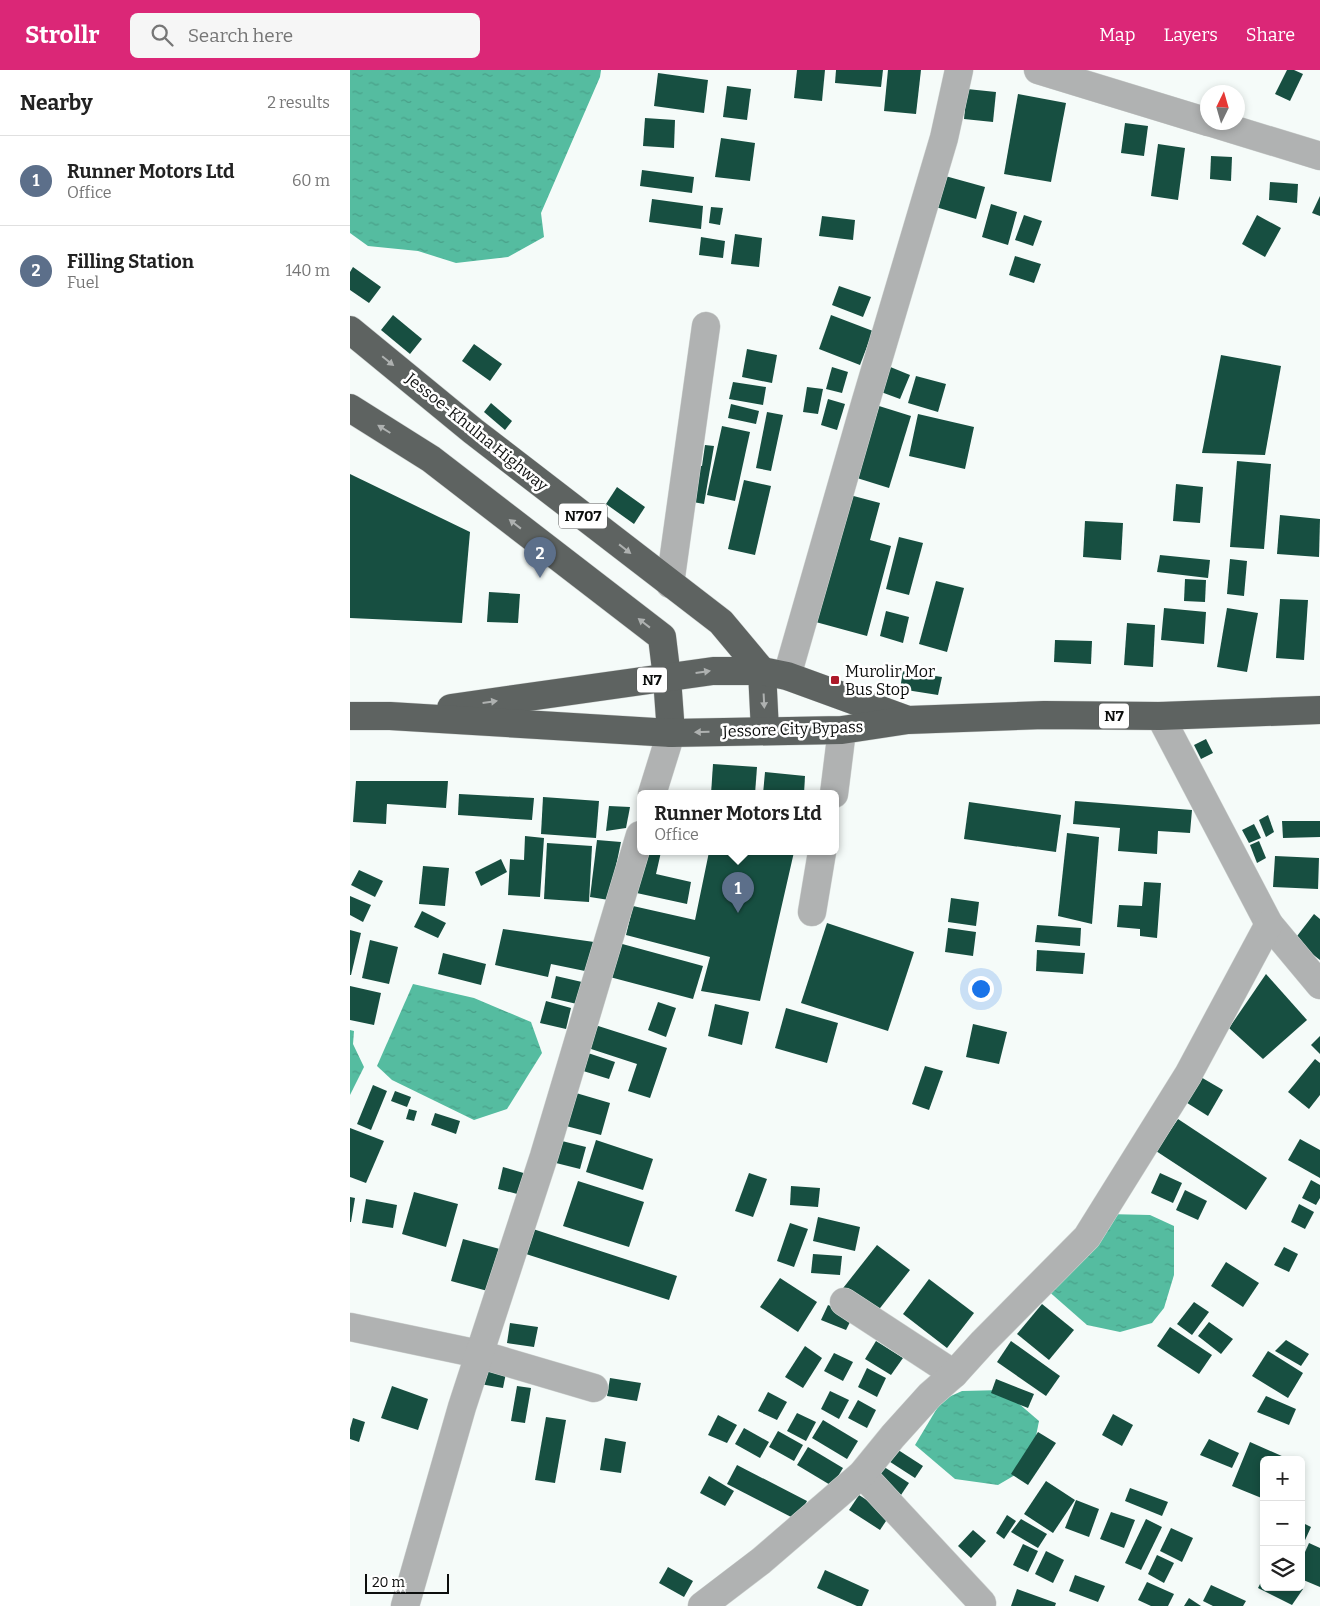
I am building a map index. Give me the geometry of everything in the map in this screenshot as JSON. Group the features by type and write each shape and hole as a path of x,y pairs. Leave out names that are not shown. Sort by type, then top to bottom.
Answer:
{"highway":[{"name":"Jessoe-Khulna Highway","path":"350,330 473,431 721,622 775,674"},
{"name":"N707","path":"350,408 431,459 662,638 671,733"},
{"name":"Jessore City Bypass","path":"390,716 713,671 775,674 908,720"},
{"path":"765,731 775,674"},
{"name":"N7","path":"908,720 1044,715 1160,716 1320,710"},
{"name":"Jessore City Bypass","path":"350,716 390,716 671,733 842,730 908,720"}],"street":[{"path":"775,674 862,413 944,138 959,70"},
{"path":"1038,70 1200,120"},
{"path":"1234,130 1320,156"},
{"path":"670,584 706,326"},
{"path":"1160,716 1269,924 1320,984"},
{"path":"834,790 842,730"},
{"path":"653,790 671,733"},
{"path":"405,1606 462,1407 544,1156 637,845"},
{"path":"812,912 822,855"},
{"path":"702,1606 760,1562 862,1474 930,1395 954,1374 1087,1237 1188,1075 1269,924"},
{"path":"844,1302 954,1374"},
{"path":"350,1327 479,1354 594,1388"},
{"path":"862,1474 982,1603 980,1606"}],"water":[{"path":"350,70 601,70 600,77 541,213 544,237 508,257 456,263 418,251 368,246 350,233"},
{"path":"413,984 474,998 531,1022 542,1053 507,1109 474,1120 392,1080 377,1066"},
{"path":"350,1030 354,1031 353,1044 364,1067 350,1095"},
{"path":"1107,1214 1150,1215 1174,1226 1174,1275 1164,1308 1152,1323 1120,1332 1087,1325 1046,1289"},
{"path":"1003,1390 1039,1421 1030,1466 998,1485 955,1479 915,1445 942,1400 962,1391"}],"building":[{"path":"797,70 825,70 822,101 794,98"},
{"path":"836,70 883,70 881,87 835,83"},
{"path":"888,70 921,70 916,114 884,111"},
{"path":"1287,70 1294,70 1303,74 1290,101 1275,94"},
{"path":"658,73 708,80 704,113 654,106"},
{"path":"727,86 751,89 747,120 723,117"},
{"path":"967,89 996,92 993,122 964,119"},
{"path":"1018,94 1066,103 1051,182 1004,174"},
{"path":"645,118 675,120 674,148 643,146"},
{"path":"1125,123 1148,126 1144,156 1121,153"},
{"path":"721,138 755,143 750,181 715,177"},
{"path":"1158,144 1185,148 1178,200 1151,196"},
{"path":"1211,156 1232,157 1231,181 1210,179"},
{"path":"642,170 694,177 692,193 640,186"},
{"path":"938,174 985,187 976,219 929,205"},
{"path":"1270,182 1298,184 1297,203 1269,200"},
{"path":"1320,196 1320,216 1312,213"},
{"path":"652,199 703,206 701,229 649,222"},
{"path":"991,204 1017,212 1008,245 982,237"},
{"path":"711,207 723,208 720,225 709,223"},
{"path":"1024,215 1042,221 1033,246 1015,240"},
{"path":"1257,215 1281,228 1265,257 1242,244"},
{"path":"822,216 855,220 853,240 819,236"},
{"path":"735,234 762,238 759,267 731,264"},
{"path":"701,237 725,241 723,258 699,255"},
{"path":"1015,256 1041,264 1034,283 1009,275"},
{"path":"353,267 381,287 369,303 350,290 350,272"},
{"path":"839,286 871,297 863,317 832,305"},
{"path":"393,315 422,339 410,354 381,330"},
{"path":"831,315 873,331 860,365 819,349"},
{"path":"474,344 502,364 490,381 462,361"},
{"path":"747,349 777,355 772,383 742,377"},
{"path":"1221,355 1281,366 1265,455 1202,453"},
{"path":"883,364 910,375 900,399 873,389"},
{"path":"832,367 848,372 842,393 826,389"},
{"path":"916,376 946,384 938,412 908,403"},
{"path":"733,382 766,387 763,405 729,399"},
{"path":"807,387 823,389 818,414 803,412"},
{"path":"828,399 845,404 837,430 821,425"},
{"path":"491,403 512,421 505,430 484,412"},
{"path":"731,404 759,411 756,424 728,418"},
{"path":"879,406 911,416 889,488 857,478"},
{"path":"767,412 783,415 771,471 756,468"},
{"path":"918,414 974,427 965,469 909,456"},
{"path":"722,426 750,432 735,501 707,495"},
{"path":"705,445 714,446 704,504 682,500 689,464 702,466"},
{"path":"1237,461 1271,464 1264,549 1230,547"},
{"path":"350,474 470,532 462,623 350,618"},
{"path":"744,480 771,486 755,555 728,549"},
{"path":"1176,484 1203,487 1200,523 1173,521"},
{"path":"617,487 645,507 634,524 606,504"},
{"path":"846,494 880,503 870,540 891,546 867,636 812,621"},
{"path":"1280,515 1320,519 1319,557 1277,554"},
{"path":"1085,521 1123,523 1121,560 1083,557"},
{"path":"899,537 923,543 909,595 886,589"},
{"path":"1160,555 1210,560 1208,578 1157,572"},
{"path":"1230,559 1247,561 1244,596 1227,594"},
{"path":"1185,579 1206,580 1205,602 1184,601"},
{"path":"936,581 964,588 947,652 919,644"},
{"path":"489,592 520,594 518,623 487,622"},
{"path":"1280,599 1308,600 1304,660 1276,658"},
{"path":"1164,608 1206,612 1204,644 1161,640"},
{"path":"1227,608 1258,613 1247,672 1217,667"},
{"path":"886,611 909,617 903,643 880,636"},
{"path":"1127,623 1155,625 1153,667 1124,665"},
{"path":"1055,640 1092,641 1091,664 1054,662"},
{"path":"903,671 942,677 938,695 900,689"},
{"path":"1206,739 1213,753 1201,759 1194,745"},
{"path":"713,764 757,767 755,790 711,790"},
{"path":"765,772 805,776 804,790 763,790"},
{"path":"356,781 448,781 446,808 387,804 386,824 353,822"},
{"path":"459,794 534,798 532,820 458,815"},
{"path":"543,797 599,801 596,838 541,834"},
{"path":"1075,801 1192,810 1190,833 1158,831 1157,854 1118,851 1120,828 1073,824"},
{"path":"969,802 1061,815 1056,852 964,839"},
{"path":"609,806 630,807 626,828 606,831"},
{"path":"1268,815 1274,832 1266,837 1259,820"},
{"path":"1282,821 1320,821 1320,837 1283,838"},
{"path":"1254,824 1261,838 1249,843 1242,830"},
{"path":"1067,833 1099,837 1092,924 1058,916"},
{"path":"525,836 544,838 540,897 508,895 510,859 524,860"},
{"path":"597,840 621,842 609,900 590,897"},
{"path":"1259,841 1266,858 1257,863 1250,845"},
{"path":"547,843 592,846 589,902 544,899"},
{"path":"639,855 660,855 656,874 691,882 687,904 632,892"},
{"path":"708,855 793,855 760,1001 701,991 710,957 626,935 633,906 695,920"},
{"path":"1275,856 1319,858 1318,889 1273,887"},
{"path":"501,859 507,872 481,886 475,872"},
{"path":"423,866 449,868 445,906 419,904"},
{"path":"359,870 383,881 375,897 351,885"},
{"path":"1144,882 1161,883 1157,938 1140,936 1140,929 1117,927 1119,905 1142,906"},
{"path":"350,896 371,905 363,922 350,915"},
{"path":"951,898 979,902 976,926 948,922"},
{"path":"422,911 446,923 438,938 414,927"},
{"path":"1314,914 1320,919 1320,960 1294,940"},
{"path":"827,923 914,952 888,1031 801,1003"},
{"path":"1037,925 1081,928 1080,946 1035,942"},
{"path":"948,928 976,932 973,956 945,952"},
{"path":"503,929 594,942 585,971 551,964 548,977 495,965"},
{"path":"350,930 361,933 351,975 350,975"},
{"path":"370,940 398,947 389,984 362,978"},
{"path":"615,942 703,966 693,999 606,976"},
{"path":"1037,950 1085,953 1083,974 1036,971"},
{"path":"443,953 486,964 481,985 438,974"},
{"path":"1266,974 1307,1020 1263,1059 1229,1028"},
{"path":"556,976 582,982 577,1004 551,998"},
{"path":"350,986 381,993 374,1025 350,1020"},
{"path":"546,1001 571,1008 566,1029 540,1023"},
{"path":"658,1002 676,1008 666,1037 648,1030"},
{"path":"715,1004 749,1012 742,1045 708,1036"},
{"path":"786,1008 838,1023 827,1063 775,1048"},
{"path":"592,1024 667,1048 650,1098 628,1091 637,1064 585,1047"},
{"path":"973,1024 1007,1032 999,1064 966,1057"},
{"path":"1320,1036 1320,1054 1311,1045"},
{"path":"585,1052 615,1062 609,1079 580,1070"},
{"path":"1315,1059 1320,1063 1320,1095 1309,1109 1288,1092"},
{"path":"925,1066 943,1071 929,1110 912,1104"},
{"path":"1199,1076 1223,1090 1208,1116 1184,1101"},
{"path":"373,1085 387,1091 371,1130 357,1124"},
{"path":"395,1091 411,1097 407,1107 391,1101"},
{"path":"576,1093 610,1103 601,1135 566,1126"},
{"path":"409,1109 417,1111 414,1121 406,1119"},
{"path":"435,1113 460,1121 456,1134 431,1125"},
{"path":"1178,1119 1267,1178 1246,1210 1156,1151"},
{"path":"350,1128 384,1141 366,1183 350,1177"},
{"path":"1300,1139 1320,1150 1320,1178 1288,1160"},
{"path":"596,1140 653,1159 643,1190 586,1172"},
{"path":"562,1141 586,1147 580,1169 556,1163"},
{"path":"503,1167 527,1174 521,1195 498,1189"},
{"path":"749,1173 767,1179 753,1217 735,1211"},
{"path":"1160,1173 1182,1183 1173,1203 1151,1193"},
{"path":"1311,1180 1320,1185 1320,1198 1316,1205 1302,1198"},
{"path":"578,1181 644,1202 629,1247 563,1226"},
{"path":"791,1186 820,1188 818,1207 790,1205"},
{"path":"1185,1190 1207,1201 1198,1220 1176,1210"},
{"path":"414,1192 458,1204 446,1247 402,1234"},
{"path":"350,1197 355,1198 351,1222 350,1222"},
{"path":"366,1199 397,1205 393,1228 362,1223"},
{"path":"1299,1204 1314,1212 1305,1229 1291,1222"},
{"path":"818,1217 860,1227 855,1251 813,1241"},
{"path":"790,1223 808,1229 794,1267 777,1261"},
{"path":"533,1229 677,1276 669,1300 526,1254"},
{"path":"463,1239 507,1251 495,1293 451,1281"},
{"path":"877,1245 910,1270 873,1317 840,1292"},
{"path":"1284,1247 1298,1254 1289,1272 1274,1265"},
{"path":"813,1254 842,1256 840,1275 811,1273"},
{"path":"1226,1262 1259,1283 1243,1307 1211,1286"},
{"path":"780,1278 817,1302 798,1332 760,1307"},
{"path":"929,1279 974,1313 947,1348 903,1314"},
{"path":"1194,1302 1209,1312 1192,1335 1177,1324"},
{"path":"1042,1304 1074,1330 1049,1360 1017,1334"},
{"path":"828,1305 853,1316 846,1330 821,1320"},
{"path":"1209,1322 1233,1339 1221,1354 1198,1336"},
{"path":"510,1323 538,1327 534,1347 507,1343"},
{"path":"1170,1327 1212,1355 1199,1374 1157,1346"},
{"path":"1286,1340 1309,1354 1301,1366 1275,1351"},
{"path":"876,1341 903,1358 891,1375 865,1359"},
{"path":"1011,1341 1060,1376 1046,1396 997,1362"},
{"path":"805,1346 822,1358 803,1388 785,1377"},
{"path":"1268,1351 1303,1373 1288,1398 1252,1376"},
{"path":"834,1353 853,1362 843,1381 824,1371"},
{"path":"483,1364 507,1368 503,1388 480,1384"},
{"path":"867,1368 886,1378 877,1397 858,1387"},
{"path":"610,1378 641,1383 637,1401 607,1396"},
{"path":"996,1379 1034,1394 1028,1408 991,1393"},
{"path":"392,1386 428,1399 418,1430 381,1418"},
{"path":"517,1386 531,1388 525,1423 511,1421"},
{"path":"830,1391 849,1400 839,1419 821,1409"},
{"path":"768,1392 787,1402 777,1420 758,1411"},
{"path":"1266,1396 1296,1409 1289,1425 1257,1412"},
{"path":"858,1400 876,1410 867,1428 848,1418"},
{"path":"797,1413 816,1422 806,1441 787,1431"},
{"path":"1113,1414 1133,1425 1122,1446 1102,1435"},
{"path":"718,1415 737,1425 727,1443 708,1435"},
{"path":"546,1417 566,1420 555,1483 535,1480"},
{"path":"353,1418 365,1422 359,1442 350,1439"},
{"path":"823,1420 858,1441 847,1459 812,1438"},
{"path":"744,1428 769,1442 760,1458 735,1444"},
{"path":"778,1431 803,1445 794,1461 769,1447"},
{"path":"1038,1432 1056,1443 1028,1485 1011,1474"},
{"path":"605,1438 626,1442 621,1473 600,1470"},
{"path":"1209,1439 1239,1453 1232,1468 1200,1455"},
{"path":"1250,1442 1282,1456 1260,1456 1260,1497 1232,1486"},
{"path":"892,1446 923,1466 915,1478 884,1458"},
{"path":"808,1447 843,1468 832,1486 797,1465"},
{"path":"878,1463 909,1483 901,1495 870,1475"},
{"path":"737,1465 807,1501 797,1520 727,1484"},
{"path":"709,1476 734,1491 725,1506 700,1493"},
{"path":"1046,1481 1075,1500 1053,1533 1024,1514"},
{"path":"1130,1488 1168,1502 1162,1516 1125,1501"},
{"path":"859,1495 890,1515 880,1530 849,1510"},
{"path":"1076,1500 1099,1509 1089,1537 1065,1528"},
{"path":"1111,1512 1135,1520 1124,1548 1100,1539"},
{"path":"1007,1515 1016,1521 1004,1539 996,1533"},
{"path":"1021,1519 1047,1534 1038,1548 1011,1532"},
{"path":"1146,1519 1162,1527 1141,1570 1125,1563"},
{"path":"1305,1524 1311,1527 1305,1540"},
{"path":"1171,1528 1193,1538 1182,1562 1160,1551"},
{"path":"973,1530 986,1541 971,1558 958,1546"},
{"path":"1309,1543 1320,1548 1320,1587 1305,1581 1305,1552"},
{"path":"1023,1544 1038,1551 1028,1572 1013,1565"},
{"path":"1046,1551 1064,1560 1053,1583 1035,1574"},
{"path":"1157,1555 1174,1563 1164,1583 1148,1574"},
{"path":"668,1567 693,1581 684,1597 659,1583"},
{"path":"825,1570 869,1590 862,1606 857,1606 817,1588"},
{"path":"1075,1575 1105,1586 1098,1602 1069,1591"},
{"path":"1147,1582 1174,1594 1168,1606 1151,1606 1138,1600"},
{"path":"1211,1585 1246,1601 1243,1606 1213,1606 1203,1601"},
{"path":"1017,1589 1056,1603 1055,1606 1011,1606"},
{"path":"1264,1591 1302,1591 1292,1605"},
{"path":"1189,1598 1201,1606 1184,1606"}],"place":[{"name":"Filling Station","path":"540,578"},
{"name":"Murolir Mor Bus Stop","path":"835,680"},
{"name":"Runner Motors Ltd","path":"738,913"}]}
